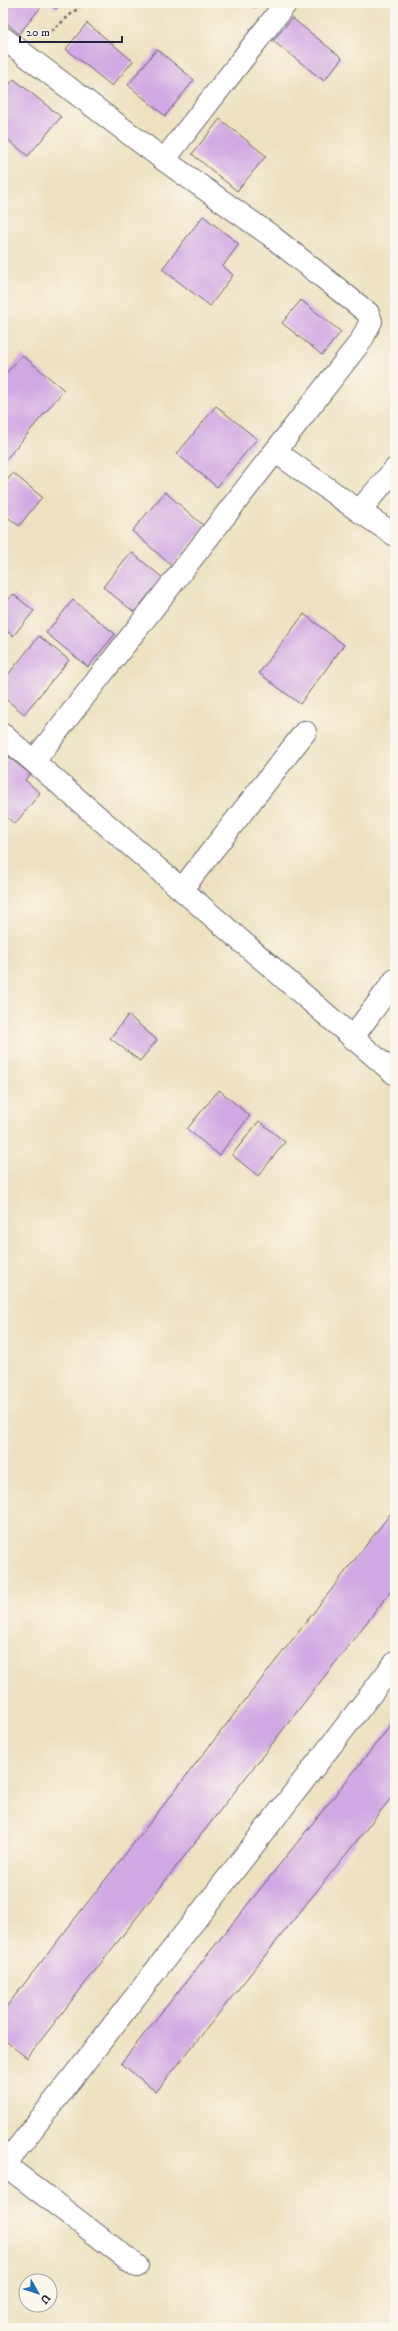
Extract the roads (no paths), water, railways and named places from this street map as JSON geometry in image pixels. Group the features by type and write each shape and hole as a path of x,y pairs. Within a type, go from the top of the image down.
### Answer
{"street":[{"path":"164,160 286,3"},
{"path":"6,45 164,160 270,234 368,314 371,321 361,341 276,452 34,760"},
{"path":"276,452 395,535"},
{"path":"359,511 395,469"},
{"path":"182,889 305,732"},
{"path":"3,737 34,760 395,1074"},
{"path":"352,1038 395,980"},
{"path":"137,2266 4,2166 395,1662"}]}
